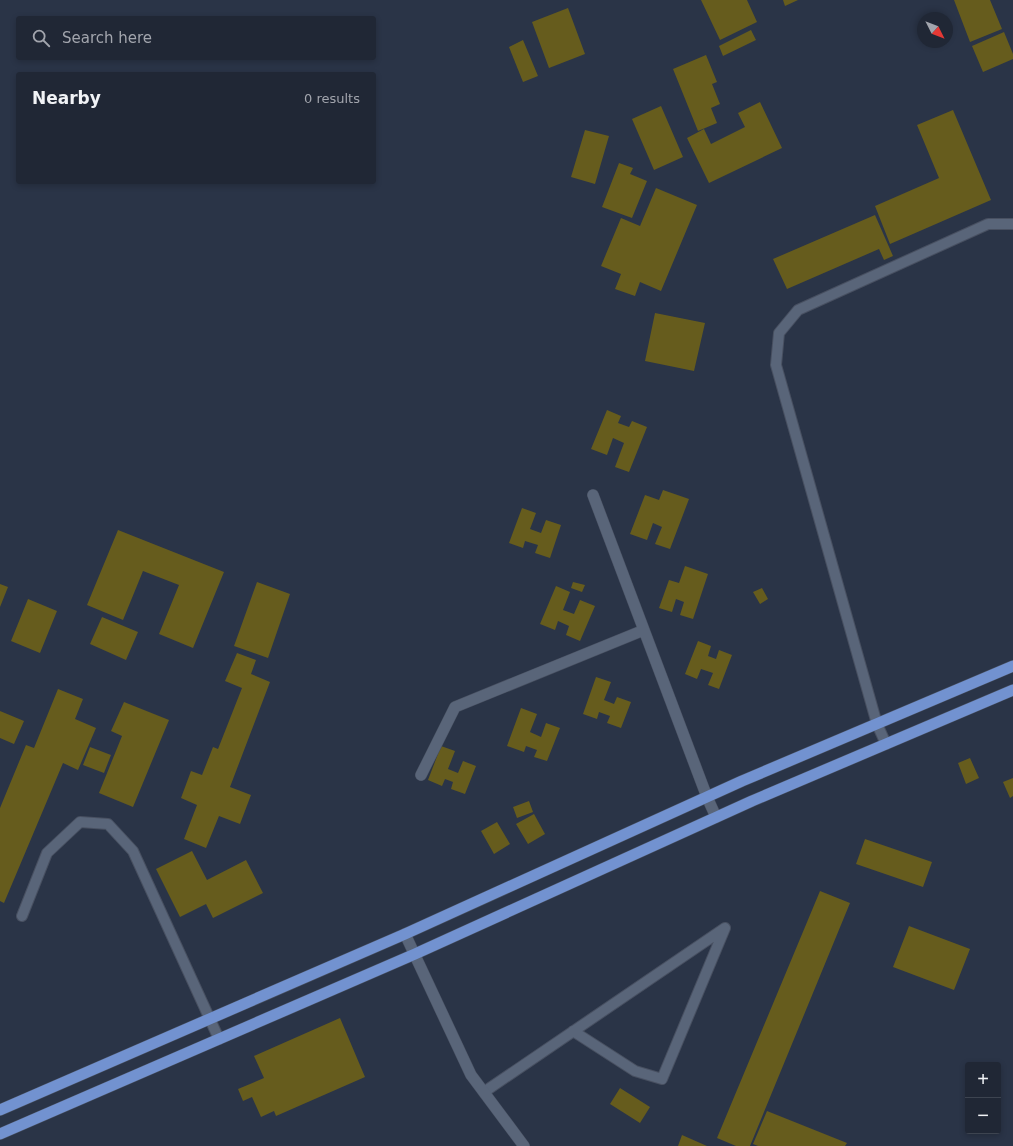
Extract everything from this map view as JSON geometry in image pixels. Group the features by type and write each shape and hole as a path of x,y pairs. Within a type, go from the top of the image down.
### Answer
{"highway":[{"path":"0,1110 405,934 707,797 1013,666"},
{"path":"0,1134 415,954 716,817 1013,690"}],"street":[{"path":"593,495 707,797 716,817"},
{"path":"421,775 455,707 644,630"},
{"path":"405,934 471,1075 524,1146"}],"lane":[{"path":"886,744 877,724 776,365 779,333 798,310 988,224 1013,224"},
{"path":"22,916 47,853 80,822 108,824 133,851 211,1018 219,1039"},
{"path":"484,1092 573,1031 725,928 662,1079 635,1071 573,1031"}],"building":[{"path":"701,0 747,0 757,22 720,40"},
{"path":"783,0 798,0 785,6"},
{"path":"954,0 990,0 1002,29 970,42"},
{"path":"568,8 585,54 549,68 532,22"},
{"path":"751,30 756,40 723,56 719,46"},
{"path":"1004,32 1013,54 1013,59 983,72 972,46"},
{"path":"523,40 538,76 523,82 509,47"},
{"path":"706,55 717,82 712,84 720,104 711,108 717,123 698,131 673,69"},
{"path":"760,102 782,148 709,183 687,138 704,129 711,144 745,127 738,113"},
{"path":"661,106 683,157 654,170 632,119"},
{"path":"953,110 991,200 890,244 875,206 939,178 917,125"},
{"path":"585,130 609,136 595,184 571,177"},
{"path":"619,163 633,168 630,174 647,181 632,218 602,207"},
{"path":"656,188 697,205 661,291 640,282 635,296 615,289 621,274 601,266 621,218 640,226"},
{"path":"875,215 893,256 884,260 879,249 787,289 773,259"},
{"path":"655,313 705,323 694,371 645,361"},
{"path":"607,410 621,416 618,423 629,427 632,421 647,427 629,472 615,467 624,443 613,438 607,455 591,449"},
{"path":"663,490 689,499 670,549 655,544 662,527 653,523 647,540 630,534 645,495 659,500"},
{"path":"522,508 536,513 530,529 541,533 546,520 561,525 550,558 535,553 538,545 525,541 523,548 509,543"},
{"path":"118,530 224,572 193,648 159,634 179,585 143,571 123,620 87,605"},
{"path":"685,566 708,574 693,619 680,615 684,602 676,599 672,612 659,608 669,580 679,583"},
{"path":"257,582 290,594 268,658 234,646"},
{"path":"573,582 585,585 582,592 571,588"},
{"path":"0,584 8,587 0,607"},
{"path":"556,586 570,592 563,610 574,614 580,600 595,606 580,641 566,635 569,626 558,621 555,630 540,624"},
{"path":"762,588 768,599 760,604 753,592"},
{"path":"28,599 57,611 40,653 11,641"},
{"path":"102,617 138,632 126,660 90,644"},
{"path":"698,641 711,646 708,656 716,659 719,650 732,655 719,689 708,685 713,673 701,669 697,679 685,674"},
{"path":"237,653 256,660 251,674 270,682 230,787 251,795 240,824 219,816 206,848 184,839 197,805 181,798 191,771 202,775 213,747 218,749 242,688 225,681"},
{"path":"596,677 611,682 604,700 614,704 617,697 631,702 621,728 607,723 610,716 599,712 597,719 583,714"},
{"path":"58,689 83,699 75,719 96,728 78,770 63,763 4,903 0,901 0,808 26,745 34,748"},
{"path":"124,702 169,720 133,807 99,793 122,736 111,731"},
{"path":"521,708 537,714 530,732 541,737 546,723 560,728 547,761 534,757 537,750 526,746 524,752 507,746"},
{"path":"0,711 24,721 14,744 0,738"},
{"path":"441,746 455,751 448,769 458,773 463,761 476,766 465,794 451,789 453,782 445,779 442,786 428,780"},
{"path":"90,747 111,755 104,773 83,765"},
{"path":"970,758 979,778 966,784 958,763"},
{"path":"1013,778 1013,796 1010,798 1003,782"},
{"path":"529,801 533,812 517,818 513,807"},
{"path":"534,814 545,834 528,844 516,824"},
{"path":"497,822 510,844 494,854 481,831"},
{"path":"865,839 932,862 923,887 856,864"},
{"path":"192,851 207,880 246,860 263,893 213,918 206,904 180,917 156,869"},
{"path":"820,891 850,903 750,1146 736,1146 717,1138"},
{"path":"909,926 970,949 954,990 893,967"},
{"path":"340,1018 365,1077 276,1116 274,1111 261,1117 252,1097 243,1101 238,1089 264,1078 254,1056"},
{"path":"620,1088 650,1107 640,1123 610,1104"},
{"path":"767,1111 847,1143 845,1146 758,1146 753,1144"},
{"path":"682,1135 707,1146 678,1146"}]}
